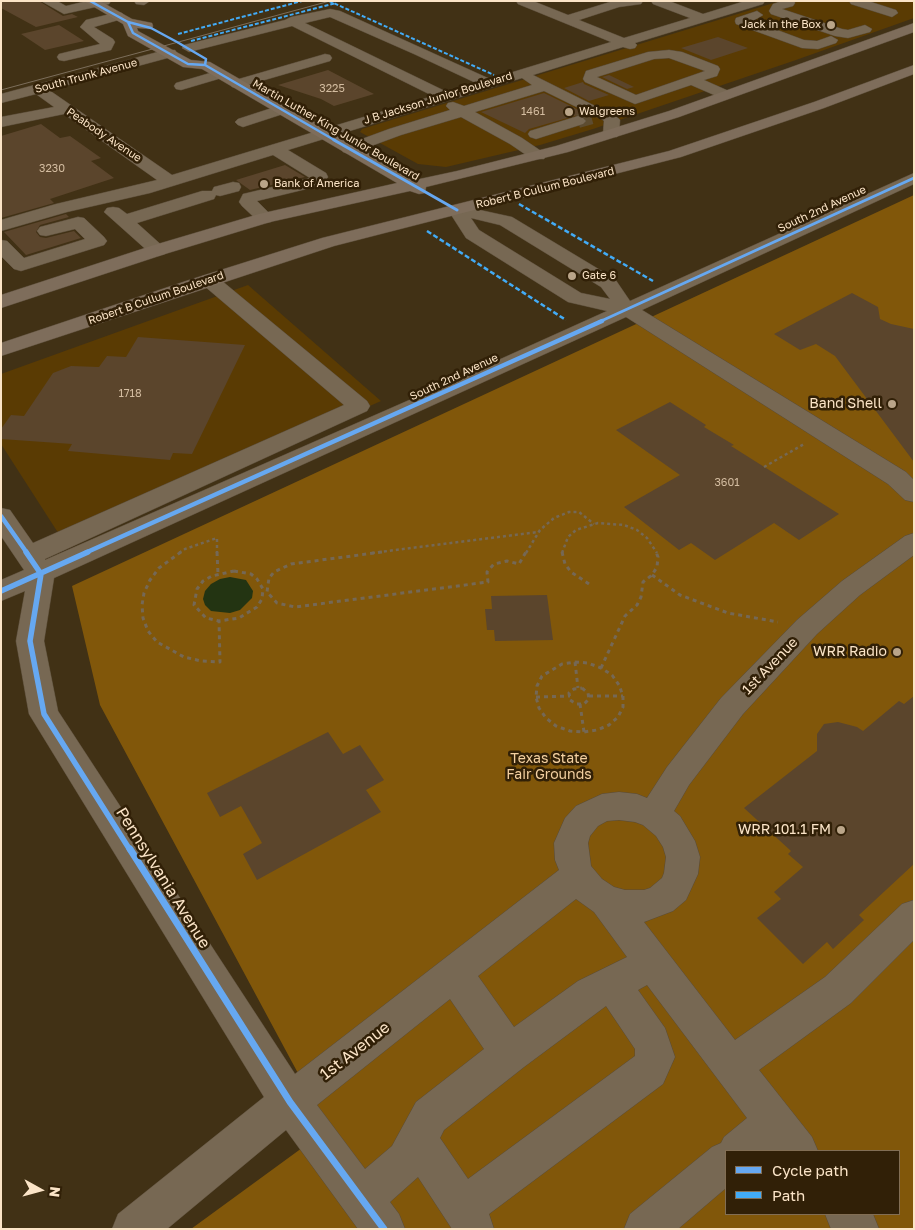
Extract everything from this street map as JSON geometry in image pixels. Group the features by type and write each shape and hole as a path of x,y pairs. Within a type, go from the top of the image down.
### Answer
{"main road":[{"name":"Martin Luther King Junior Boulevard","path":"97,2 123,19 151,28 189,48 206,59 205,65"},
{"name":"Martin Luther King Junior Boulevard","path":"123,19 133,32 188,64 205,65 457,210"},
{"path":"1,302 158,250 265,218 538,156 670,115 914,27"},
{"name":"Robert B Cullum Boulevard","path":"1,350 208,280 328,242 645,163 819,105 914,69"},
{"path":"670,115 690,122"},
{"path":"705,130 721,139"}],"street":[{"path":"47,1 64,10 97,2"},
{"path":"522,1 653,55"},
{"path":"568,19 617,4 637,1"},
{"path":"657,1 702,18"},
{"path":"718,1 737,8"},
{"path":"855,1 886,15"},
{"path":"789,4 777,7 775,11 840,33 848,34 865,29"},
{"name":"J B Jackson Junior Boulevard","path":"1,226 20,236 99,200 281,152 322,134 702,18 737,8 758,8"},
{"path":"758,8 741,21 802,44 818,45 831,40"},
{"path":"189,48 322,13 336,14 487,83"},
{"path":"64,56 106,47 108,42 86,27 91,23 123,19"},
{"path":"291,21 413,81 516,141 538,156"},
{"name":"South Trunk Avenue","path":"1,99 170,53"},
{"path":"536,134 595,116 624,101 635,100 712,73 713,69 677,55 653,55 591,74 590,79 635,100 670,115"},
{"path":"237,84 325,58"},
{"path":"413,81 444,79 451,75 456,68"},
{"path":"520,73 595,116 612,120 611,134"},
{"path":"180,86 220,74"},
{"path":"691,80 726,95"},
{"path":"349,149 462,111 545,86"},
{"name":"Peabody Avenue","path":"38,89 170,181"},
{"path":"403,93 422,103"},
{"path":"1,122 66,109"},
{"path":"243,122 281,110"},
{"path":"124,221 230,190 317,181 320,177 281,152 249,168 239,176 230,190"},
{"path":"207,170 265,218"},
{"name":"South 2nd Avenue","path":"1,591 35,565 626,309 914,178"},
{"path":"99,200 158,250"},
{"name":"Martin Luther King Junior Boulevard","path":"457,210 506,221 608,283 626,309"},
{"name":"Martin Luther King Junior Boulevard","path":"457,210 472,234 575,298 626,309 908,484"},
{"path":"78,222 98,241 20,265 20,236 78,222"},
{"path":"64,251 87,273"},
{"path":"536,273 569,259"},
{"path":"1,516 35,565 359,406 208,280"},
{"name":"1st Avenue","path":"654,815 678,776 732,706 807,627 851,588 914,542"},
{"name":"Pennsylvania Avenue","path":"35,565 30,641 44,714 290,1102 373,1214"},
{"path":"606,901 625,906 644,906 661,900 674,889 682,874 683,857 678,841 668,826 654,815 637,808 619,806 602,808 587,816 577,828 571,843 572,860 578,876 590,890 606,901 797,1150"},
{"name":"1st Avenue","path":"133,1229 290,1102 578,876"},
{"path":"731,1066 838,990 914,916"},
{"path":"373,1214 430,1116 510,1053 591,994 653,963"},
{"path":"454,973 510,1053"},
{"path":"417,1140 468,1219 649,1070 656,1057 652,1041 612,984"},
{"path":"739,1150 774,1121"},
{"path":"645,1229 725,1162"},
{"path":"847,1215 858,1229"}],"path":[{"path":"764,467 823,433"},
{"path":"538,532 291,564 274,572 269,578 265,589 262,599 249,613 239,618 219,621 206,618 194,605 194,597 203,581 218,574 234,570 251,574 257,579 265,589 271,598 277,603 296,607 488,582 487,572 494,564 506,561 519,564 538,532 554,518 569,512 579,512 594,524"},
{"path":"592,586 571,572 565,564 562,554 568,537 576,530 594,524 610,523 624,525 637,530 654,547 658,557 656,567 652,575 643,582 641,597 637,605 625,616 601,668"},
{"path":"218,574 217,538 185,549 160,568 150,580 142,605 143,618 148,631 157,642 184,657 202,661 220,662 219,621"},
{"path":"652,575 680,595 728,613 807,627"},
{"path":"575,662 578,688"},
{"path":"575,662 588,663 601,668 612,675 619,685 623,696 623,707 618,716 609,725 597,730 584,732 570,730 551,722 539,708 536,686 542,676 562,664 575,662"},
{"path":"582,688 589,696 589,699 584,704 576,704 570,700 569,693 574,689 582,688"},
{"path":"536,697 570,696"},
{"path":"589,696 623,696"},
{"path":"580,704 584,732"}],"shaded area":[{"path":"780,1 914,1 914,18 593,129 540,145 446,167 418,164 360,132 362,129"},
{"path":"248,285 381,401 64,542 1,444 1,374"},
{"path":"230,577 246,580 253,591 252,598 240,610 230,613 211,611 205,605 203,599 205,591 211,584 220,579"}],"green space":[{"name":"Texas State Fair Grounds","path":"914,195 914,1229 191,1229 328,1129 100,705 72,586"}],"building":[{"path":"1,1 39,1 63,16 72,14 78,17 36,27 1,8"},
{"path":"59,25 84,41 45,50 21,34"},
{"path":"718,37 748,48 711,60 681,48"},
{"path":"328,70 374,94 334,106 321,99 278,85"},
{"path":"609,75 634,87 627,89 602,77"},
{"path":"583,82 609,95 589,101 564,88"},
{"name":"Walgreens","path":"544,93 585,113 529,129 525,133 481,112"},
{"path":"41,124 60,138 70,136 101,158 91,161 114,178 50,199 54,203 1,218 1,136"},
{"path":"285,165 305,177 250,190 236,180"},
{"path":"66,214 69,217 40,225 36,232 40,237 46,238 74,231 81,238 26,255 4,232"},
{"name":"Band Shell","path":"852,293 878,307 880,319 891,324 914,329 914,462 835,356 816,344 800,350 774,334"},
{"path":"138,337 245,345 192,454 173,453 170,460 68,451 72,444 1,439 1,429 11,415 24,416 53,373 71,366 99,367 107,356 126,357"},
{"path":"670,402 706,425 704,427 734,445 731,446 839,514 799,540 774,523 715,560 691,543 679,550 624,507 680,475 616,430"},
{"path":"547,595 553,640 495,641 494,630 487,630 485,609 492,609 491,596"},
{"name":"WRR 101.1 FM","path":"914,696 914,864 859,915 864,920 833,949 827,942 803,964 757,918 781,899 774,892 803,867 788,854 791,851 744,808 817,751 817,734 824,724 838,722 857,727 863,731 899,701 904,704"},
{"path":"328,732 343,754 360,745 384,780 366,790 381,812 257,880 243,854 262,843 241,806 220,817 207,793"}],"tunnel":[{"path":"578,121 592,117"}],"tram line":[{"path":"1,90 330,1"}],"marked path":[{"path":"178,34 302,1"},
{"path":"329,1 494,75"},
{"path":"191,41 336,3"},
{"path":"519,204 653,281"},
{"path":"427,231 566,320"}],"cycle path":[{"path":"90,1 128,22 151,28 177,42 206,59 205,65"},
{"path":"128,22 133,33 188,64 205,65 457,210"},
{"path":"1,591 431,399 914,178"},
{"path":"1,516 41,574 30,641 44,714 290,1102 384,1229"}],"place":[{"name":"Jack in the Box","path":"831,25"},
{"name":"Walgreens","path":"569,112"},
{"name":"Bank of America","path":"264,184"},
{"name":"Gate 6","path":"572,276"},
{"name":"Band Shell","path":"892,404"},
{"name":"WRR Radio","path":"897,652"},
{"name":"WRR 101.1 FM","path":"841,830"}]}
